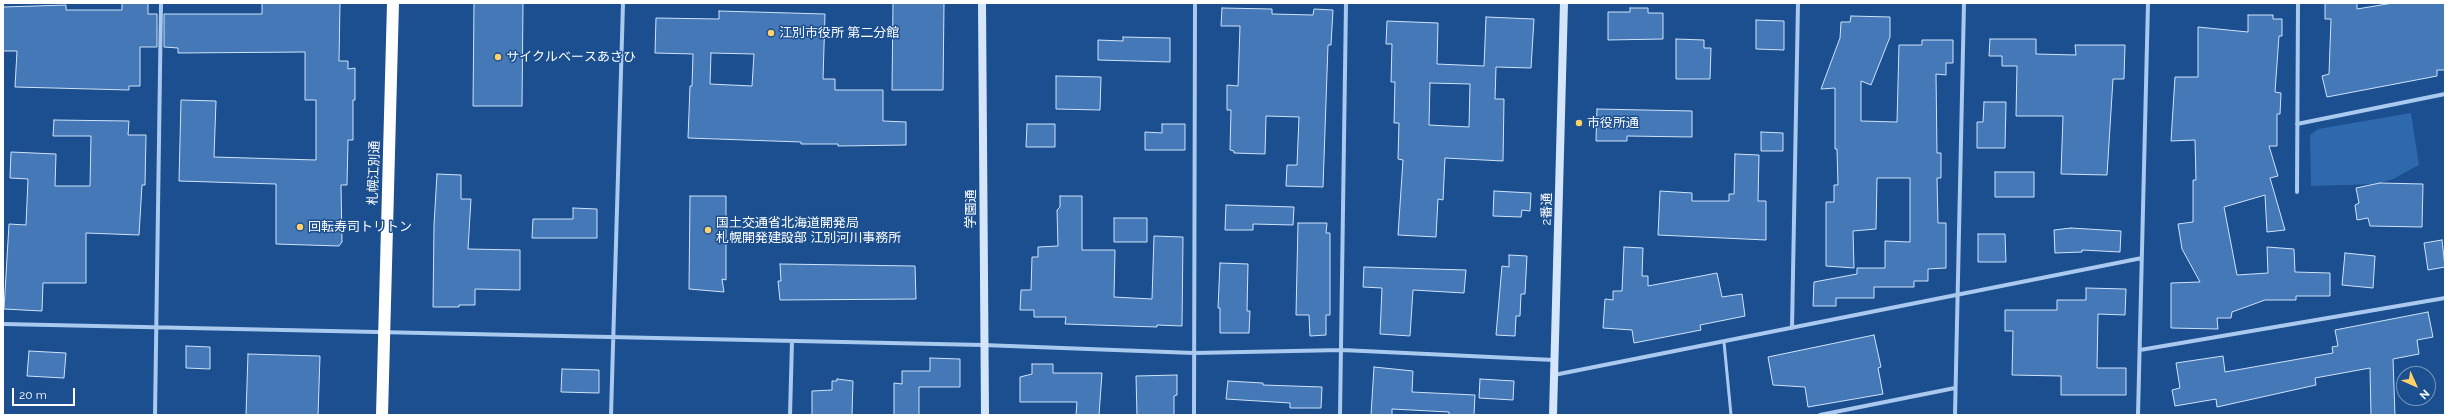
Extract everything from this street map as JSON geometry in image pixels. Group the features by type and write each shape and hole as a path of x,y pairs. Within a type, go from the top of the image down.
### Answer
{"highway":[{"name":"札幌江別通","path":"382,415 383,332 393,3"}],"street":[{"path":"155,415 161,3"},
{"path":"611,415 612,337 623,3"},
{"name":"学園通","path":"982,3 983,345 985,415"},
{"path":"1194,415 1195,3"},
{"path":"1340,415 1346,3"},
{"name":"2番通","path":"1554,415 1564,3"},
{"path":"1792,328 1798,3"},
{"path":"1955,415 1964,3"},
{"path":"2138,415 2148,3"},
{"path":"2297,192 2298,3"},
{"path":"2297,124 2445,94"},
{"path":"1554,376 2142,258"},
{"path":"2140,350 2445,298"},
{"path":"3,324 983,345 1194,353 1342,350 1555,360"},
{"path":"790,415 792,341"},
{"path":"1820,415 1955,388"}],"lane":[{"path":"1724,342 1731,415"}],"shaded area":[{"path":"2411,113 2419,165 2393,179 2377,184 2311,186 2310,135 2318,129"}],"building":[{"path":"122,3 148,3 148,14 157,14 157,47 140,47 140,86 129,86 129,90 15,87 17,51 3,51 3,7 66,5 66,10 122,10"},
{"path":"262,3 340,3 339,61 348,61 348,69 355,68 355,100 353,100 353,140 348,140 347,185 341,185 342,242 339,246 276,244 276,184 179,181 181,100 216,101 214,157 316,160 316,100 305,100 305,52 178,53 178,48 164,47 164,14 262,14"},
{"path":"474,3 523,3 522,106 473,106"},
{"path":"893,3 944,3 943,90 892,90"},
{"path":"2325,3 2357,3 2357,9 2393,3 2445,3 2445,70 2437,70 2437,76 2327,97 2322,76 2329,74 2331,19 2325,19"},
{"path":"1222,8 1272,9 1272,14 1313,15 1314,9 1333,10 1331,45 1328,45 1323,187 1286,186 1287,165 1297,165 1299,117 1266,116 1265,154 1234,153 1234,151 1230,150 1231,110 1227,110 1227,85 1238,86 1240,26 1221,26"},
{"path":"1630,8 1648,8 1648,13 1663,13 1663,39 1608,40 1608,12 1630,12"},
{"path":"719,11 825,14 823,79 835,79 835,90 883,90 883,121 906,122 906,145 838,146 838,144 801,144 801,142 688,138 693,54 655,53 656,18 719,19","holes":["711,53 754,54 752,86 710,84"]},
{"path":"2248,15 2273,15 2273,19 2282,19 2282,36 2279,36 2275,92 2281,93 2280,114 2277,114 2277,146 2269,146 2278,176 2270,178 2285,230 2267,232 2265,195 2224,207 2237,275 2268,273 2267,247 2294,249 2295,272 2330,273 2330,296 2296,296 2296,300 2265,300 2232,312 2231,318 2217,318 2218,329 2171,328 2171,283 2200,282 2182,249 2178,224 2193,222 2193,180 2196,180 2195,140 2171,141 2175,77 2198,77 2198,27 2248,32"},
{"path":"1851,16 1890,17 1890,37 1871,85 1861,81 1861,121 1897,122 1899,45 1922,45 1922,40 1953,40 1953,63 1946,63 1946,75 1936,74 1937,153 1941,153 1941,178 1937,178 1938,223 1946,223 1946,268 1928,269 1928,281 1914,281 1914,287 1874,287 1874,298 1836,298 1836,306 1813,306 1814,282 1857,274 1857,268 1885,268 1885,241 1910,242 1910,178 1877,178 1876,229 1853,231 1854,268 1826,266 1826,202 1834,202 1834,185 1838,185 1837,149 1835,149 1835,88 1821,89 1840,38 1841,22 1850,22"},
{"path":"1486,17 1534,19 1531,68 1496,67 1495,99 1504,99 1503,161 1445,158 1443,200 1438,199 1436,237 1398,235 1403,160 1398,159 1399,123 1394,123 1395,82 1391,82 1392,44 1386,44 1387,21 1438,23 1437,64 1484,66","holes":["1430,83 1470,84 1469,127 1429,125"]},
{"path":"1756,20 1784,21 1784,50 1756,49"},
{"path":"1123,37 1170,38 1170,62 1098,60 1098,40 1123,41"},
{"path":"1676,39 1704,40 1704,48 1711,48 1710,79 1676,79"},
{"path":"1990,39 2036,39 2036,54 2076,55 2075,45 2125,45 2124,79 2113,79 2107,175 2061,174 2063,116 2016,116 2017,66 2002,66 2002,56 1989,56"},
{"path":"1056,76 1101,77 1100,110 1056,109"},
{"path":"1984,102 2006,102 2005,148 1977,148 1977,122 1983,122"},
{"path":"1597,109 1692,111 1692,137 1627,136 1627,141 1596,141"},
{"path":"54,120 129,121 128,135 146,135 145,185 142,185 139,235 86,233 86,283 43,283 42,311 4,309 9,224 26,225 28,179 10,178 11,152 56,154 55,186 90,186 91,136 53,136"},
{"path":"1027,124 1055,124 1055,147 1026,147"},
{"path":"1162,124 1185,124 1185,150 1145,150 1145,132 1162,133"},
{"path":"1761,132 1783,133 1783,151 1761,151"},
{"path":"1735,154 1759,155 1758,201 1766,201 1766,240 1658,235 1660,191 1692,193 1692,201 1729,201 1729,194 1734,194"},
{"path":"1995,172 2034,172 2034,197 1995,197"},
{"path":"437,174 461,175 461,199 471,199 468,249 520,250 520,290 475,289 475,305 459,305 459,307 433,307 434,225"},
{"path":"2380,183 2423,184 2422,227 2370,226 2368,218 2357,220 2355,205 2359,203 2356,188"},
{"path":"1494,191 1531,193 1530,211 1522,210 1521,217 1493,216"},
{"path":"690,196 726,196 726,280 722,279 724,292 689,289"},
{"path":"1060,196 1082,196 1082,250 1115,250 1114,297 1152,299 1154,236 1183,237 1182,326 1157,325 1157,327 1065,324 1066,317 1034,317 1034,310 1020,310 1021,290 1031,290 1032,257 1038,257 1038,247 1058,246 1057,210 1060,207"},
{"path":"1226,205 1294,207 1293,225 1253,224 1253,230 1225,230"},
{"path":"573,208 597,209 597,238 532,238 533,219 573,219"},
{"path":"1114,218 1147,218 1147,242 1114,242"},
{"path":"1298,223 1327,223 1326,233 1330,233 1330,315 1326,315 1326,335 1310,336 1309,315 1296,315"},
{"path":"2071,228 2121,231 2120,252 2082,250 2082,252 2055,253 2054,230"},
{"path":"1978,234 2005,234 2006,262 1978,262"},
{"path":"2442,240 2445,267 2428,270 2424,243"},
{"path":"1624,247 1643,248 1642,276 1648,276 1648,286 1717,273 1722,297 1742,294 1745,316 1700,325 1701,330 1634,343 1632,330 1603,328 1605,299 1613,300 1613,291 1622,291"},
{"path":"2345,253 2375,256 2373,288 2342,285"},
{"path":"1509,255 1527,256 1525,294 1521,294 1520,316 1516,316 1515,336 1496,335 1502,266 1509,267"},
{"path":"1220,263 1248,264 1247,311 1250,311 1249,333 1220,333 1220,308 1218,308"},
{"path":"780,264 915,266 916,299 780,300 778,281 781,281"},
{"path":"1364,267 1466,270 1464,293 1413,290 1410,336 1380,334 1382,288 1363,287"},
{"path":"2086,288 2126,289 2125,315 2098,314 2097,368 2126,368 2126,395 2061,395 2061,376 2012,375 2013,331 2005,331 2005,310 2057,310 2057,300 2086,300"},
{"path":"2428,312 2433,337 2417,340 2419,354 2393,359 2395,415 2371,415 2370,368 2315,378 2316,385 2217,407 2216,399 2175,406 2172,390 2180,388 2176,363 2223,356 2225,372 2333,353 2332,347 2338,346 2335,330"},
{"path":"1874,335 1881,367 1878,368 1883,394 1808,407 1805,387 1773,385 1768,357"},
{"path":"186,346 210,347 210,369 186,368"},
{"path":"29,351 66,353 64,378 27,376"},
{"path":"248,354 320,356 318,415 246,415"},
{"path":"930,358 960,359 960,387 919,387 919,415 894,415 894,383 902,384 902,371 930,371"},
{"path":"1032,364 1053,364 1053,373 1102,373 1099,415 1076,415 1077,402 1020,402 1020,377 1032,374"},
{"path":"1374,367 1413,371 1412,392 1475,395 1474,415 1449,415 1449,412 1392,409 1392,415 1371,415"},
{"path":"562,369 599,370 599,393 561,392"},
{"path":"1177,375 1177,395 1174,396 1174,415 1137,415 1136,376"},
{"path":"837,379 853,381 852,415 812,415 812,391 832,390 832,381 837,381"},
{"path":"1480,379 1514,381 1513,400 1479,398"},
{"path":"1228,381 1263,383 1263,385 1322,387 1321,408 1290,408 1290,403 1226,399"}],"place":[{"name":"江別市役所 第二分館","path":"771,33"},
{"name":"サイクルベースあさひ","path":"498,57"},
{"name":"市役所通","path":"1579,123"},
{"name":"回転寿司トリトン","path":"300,227"},
{"name":"国土交通省北海道開発局 札幌開発建設部 江別河川事務所","path":"708,230"}]}
